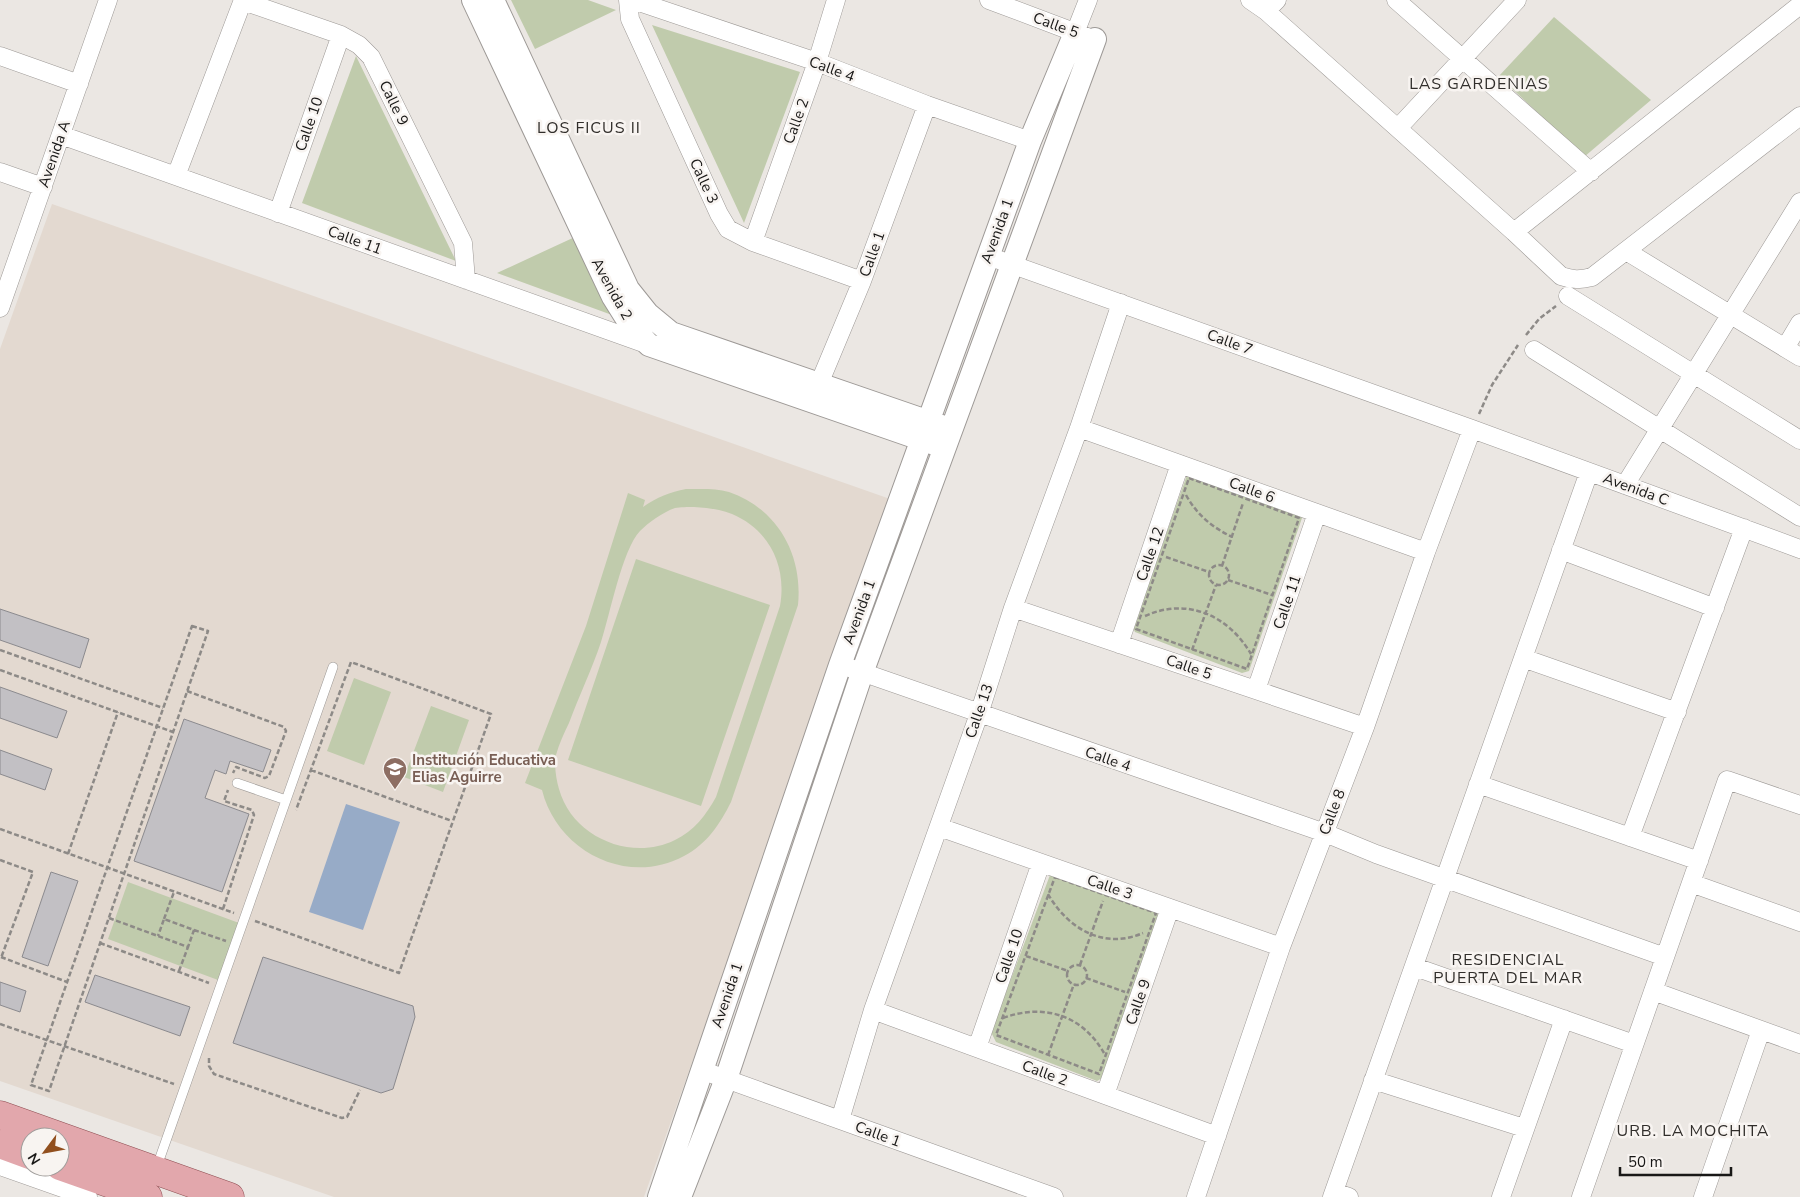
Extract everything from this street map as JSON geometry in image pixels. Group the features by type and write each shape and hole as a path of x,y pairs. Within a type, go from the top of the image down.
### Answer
{"main road":[{"path":"0,1115 230,1197"},
{"path":"0,1144 20,1151"},
{"path":"70,1170 148,1197"}],"street":[{"name":"Avenida A","path":"0,308 4,285 43,187 108,0"},
{"path":"176,176 243,0"},
{"name":"Calle 9","path":"243,0 341,35 359,45 370,57 463,243 466,280"},
{"name":"Avenida 2","path":"473,0 613,297 628,321 649,345 816,392"},
{"name":"Avenida 2","path":"493,0 628,289 648,314 671,333 816,392 948,439"},
{"name":"Calle 3","path":"628,0 630,19 719,214 728,229 753,242 862,281"},
{"name":"Calle 4","path":"633,0 817,62 927,105 1030,141"},
{"name":"Calle 2","path":"753,242 817,62 836,0"},
{"name":"Calle 5","path":"989,0 1085,36"},
{"path":"1085,36 1088,0"},
{"path":"1250,0 1271,5 1398,128 1561,276 1570,280 1582,280 1592,277 1800,116"},
{"path":"1396,0 1591,172"},
{"path":"1398,128 1517,0"},
{"path":"1514,232 1800,5"},
{"name":"Calle 10","path":"278,213 341,35"},
{"name":"Avenida 1","path":"659,1197 840,665 1030,141 1085,36"},
{"name":"Avenida 1","path":"680,1197 726,1079 862,673 1011,265 1085,36"},
{"path":"0,56 79,84"},
{"name":"Calle 1","path":"816,392 862,281 927,105"},
{"name":"Calle 11","path":"61,136 649,345"},
{"path":"0,172 43,187"},
{"path":"1625,485 1800,202"},
{"path":"1626,251 1800,357"},
{"name":"Calle 7","path":"988,256 1472,429"},
{"path":"1568,296 1800,440"},
{"name":"Calle 13","path":"840,1120 872,1010 979,714 1013,608 1079,428 1121,303"},
{"path":"1785,348 1800,323"},
{"path":"1534,350 1800,517 1792,546"},
{"name":"Calle 6","path":"1079,428 1426,552"},
{"name":"Avenida C","path":"1472,429 1792,546"},
{"name":"Calle 8","path":"1196,1197 1281,947 1365,727 1426,552 1472,429"},
{"name":"Calle 12","path":"1119,644 1180,464"},
{"path":"1338,1195 1373,1080 1589,472"},
{"name":"Calle 11","path":"1256,690 1317,514"},
{"path":"1630,837 1744,528"},
{"path":"1561,550 1715,608"},
{"name":"Calle 5","path":"1013,608 1365,727"},
{"path":"1523,658 1677,712"},
{"name":"Calle 4","path":"840,665 1325,833 1376,854 1665,956"},
{"path":"1581,1197 1727,780 1800,805"},
{"path":"1478,784 1699,860"},
{"name":"Calle 3","path":"939,827 1281,947"},
{"name":"Calle 10","path":"977,1048 1041,863"},
{"path":"1691,883 1800,922"},
{"name":"Calle 9","path":"1105,1095 1170,908"},
{"path":"1415,966 1634,1044"},
{"path":"1653,991 1800,1044"},
{"name":"Calle 2","path":"872,1010 1217,1136"},
{"path":"1501,1197 1564,1019"},
{"path":"1703,1197 1761,1030"},
{"name":"Calle 1","path":"701,1070 1054,1197"},
{"path":"1373,1080 1524,1128"},
{"path":"0,1166 88,1197"}],"lane":[{"path":"156,1170 333,667"},
{"path":"238,783 286,800"}],"path":[{"path":"1189,478 1298,518 1246,669 1136,629 1184,491 1189,478"},
{"path":"1184,491 1199,514 1220,531 1232,537"},
{"path":"1222,566 1244,498"},
{"path":"1162,555 1209,572"},
{"path":"1214,566 1222,566 1227,568 1230,573 1228,580 1221,586 1216,585 1210,580 1209,572 1214,566"},
{"path":"1228,580 1272,595"},
{"path":"1192,650 1216,585"},
{"path":"1140,618 1165,609 1192,610 1206,613 1228,625 1245,644 1251,655"},
{"path":"192,626 208,631 49,1091 31,1085 163,708 192,626"},
{"path":"0,650 163,708"},
{"path":"0,829 399,973 491,714 351,662 295,814"},
{"path":"0,670 173,732"},
{"path":"68,854 118,712"},
{"path":"311,770 452,821"},
{"path":"0,860 33,872 0,957 67,982"},
{"path":"1055,877 1156,913 1099,1074 996,1035 1048,894 1055,877"},
{"path":"158,936 174,892"},
{"path":"1048,894 1056,908 1066,919 1091,935 1103,938 1121,938 1138,936 1149,931"},
{"path":"1080,965 1106,895"},
{"path":"108,918 188,947"},
{"path":"164,919 235,944"},
{"path":"179,972 194,930"},
{"path":"100,943 220,987"},
{"path":"1026,956 1068,971"},
{"path":"1080,965 1086,972 1086,978 1082,984 1074,984 1067,977 1068,971 1072,966 1080,965"},
{"path":"1086,978 1128,993"},
{"path":"1048,1054 1074,984"},
{"path":"1003,1018 1032,1011 1062,1016 1076,1022 1088,1032 1106,1056"},
{"path":"0,1024 185,1088"},
{"path":"208,1055 209,1066 214,1074 342,1118 348,1117 360,1090"}],"shaded area":[{"name":"Institución Educativa Elias Aguirre","path":"52,204 893,500 644,1197 334,1197 0,1081 0,349"}],"green space":[{"path":"511,0 588,0 616,10 535,49"},
{"path":"1554,17 1651,100 1584,157 1499,76"},
{"path":"652,25 800,72 744,223"},
{"path":"356,56 456,261 302,203"},
{"path":"577,236 612,315 497,273"},
{"path":"1187,475 1300,513 1302,518 1249,671 1242,673 1135,632 1133,628"},
{"path":"686,489 713,489 729,492 761,510 774,522 784,536 796,569 798,605 731,802 717,826 700,846 684,856 662,865 640,867 618,865 597,858 578,846 550,812 542,790 525,783 586,626 628,493 645,500 643,507 669,493","holes":["699,507 732,514 757,530 766,540 773,551 781,577 782,592 780,606 716,797 708,810 694,827 675,840 658,846 640,848 622,846 605,841 590,832 576,820 566,806 559,789 555,763 556,755 605,630 622,567 634,540 643,528 666,512 677,508"]},
{"path":"636,559 770,605 701,806 568,760"},
{"path":"354,678 391,692 364,765 327,751"},
{"path":"431,706 469,720 443,792 404,777"},
{"path":"1055,874 1160,910 1163,915 1104,1077 1097,1081 996,1042 991,1032 1050,875"},
{"path":"128,882 239,923 218,980 108,939"}],"water":[{"path":"346,804 400,822 363,930 309,912"}],"building":[{"path":"0,609 89,639 80,668 0,640"},
{"path":"0,687 67,711 57,738 0,718"},
{"path":"184,719 271,750 263,772 230,761 226,774 215,770 205,798 249,814 222,892 134,861"},
{"path":"0,750 52,769 45,790 0,774"},
{"path":"51,872 78,881 48,966 22,957"},
{"path":"263,957 413,1006 415,1017 393,1089 381,1093 233,1043"},
{"path":"95,975 190,1007 180,1036 85,1002"},
{"path":"0,982 26,991 20,1012 0,1005"}],"place":[{"name":"Institución Educativa Elias Aguirre","path":"395,790"}],"district":[{"name":"LAS GARDENIAS","path":"1479,83"},
{"name":"LOS FICUS II","path":"589,127"},
{"name":"RESIDENCIAL PUERTA DEL MAR","path":"1508,968"},
{"name":"URB. LA MOCHITA","path":"1693,1130"}]}
